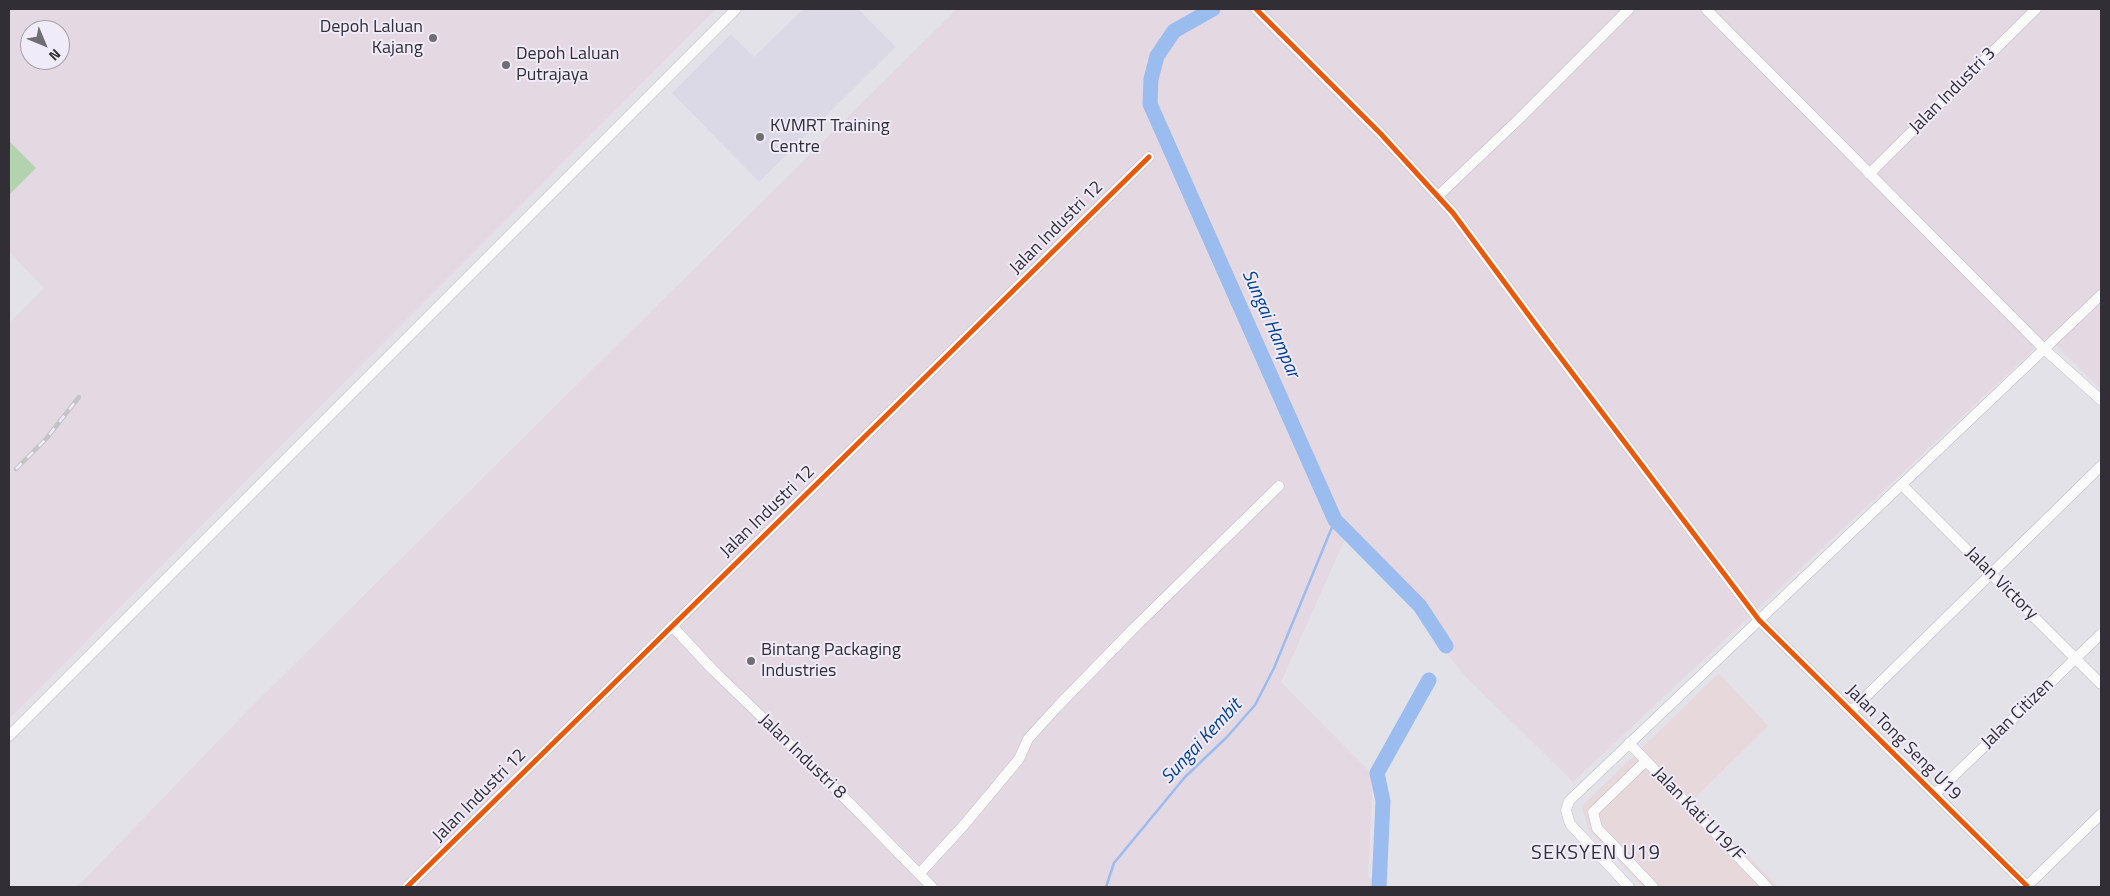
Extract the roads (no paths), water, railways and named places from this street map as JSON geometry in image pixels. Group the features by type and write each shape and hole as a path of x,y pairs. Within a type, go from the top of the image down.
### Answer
{"street":[{"path":"9,736 736,9"},
{"name":"Jalan Tong Seng U19","path":"1256,9 1380,133 1454,213 1542,333 1759,620 2027,887"},
{"path":"1438,196 1520,118 1629,9"},
{"path":"1706,9 2044,349 2101,400"},
{"name":"Jalan Industri 3","path":"1869,174 2036,9"},
{"name":"Jalan Industri 12","path":"407,887 1148,157"},
{"path":"1629,887 1570,824 1566,810 1569,801 2101,295"},
{"path":"1851,711 2101,466"},
{"name":"Jalan Victory","path":"1902,485 2101,684"},
{"path":"919,874 964,825 1019,759 1028,739 1045,720 1132,629 1279,486"},
{"name":"Jalan Industri 8","path":"672,626 712,669 822,774 932,887"},
{"name":"Jalan Citizen","path":"1935,794 2101,634"},
{"name":"Jalan Kati U19/F","path":"1629,743 1767,887"},
{"path":"1646,762 1593,812 1597,828 1653,887"},
{"path":"2027,887 2101,814"}],"waterway":[{"name":"Sungai Hampar","path":"1213,9 1174,31 1157,56 1151,79 1150,104 1335,520 1420,606 1446,646"},
{"name":"Sungai Kembit","path":"1106,887 1114,863 1185,777 1227,737 1255,705 1274,668 1335,520"},
{"name":"Sungai Hampar","path":"1379,887 1383,801 1377,773 1429,680"}],"railway":[{"path":"16,469 46,439 79,397"}],"place":[{"name":"Depoh Laluan Kajang","path":"433,38"},
{"name":"Depoh Laluan Putrajaya","path":"506,65"},
{"name":"KVMRT Training Centre","path":"760,137"},
{"name":"Bintang Packaging Industries","path":"751,661"}],"district":[{"name":"SEKSYEN U19","path":"1596,854"}]}
